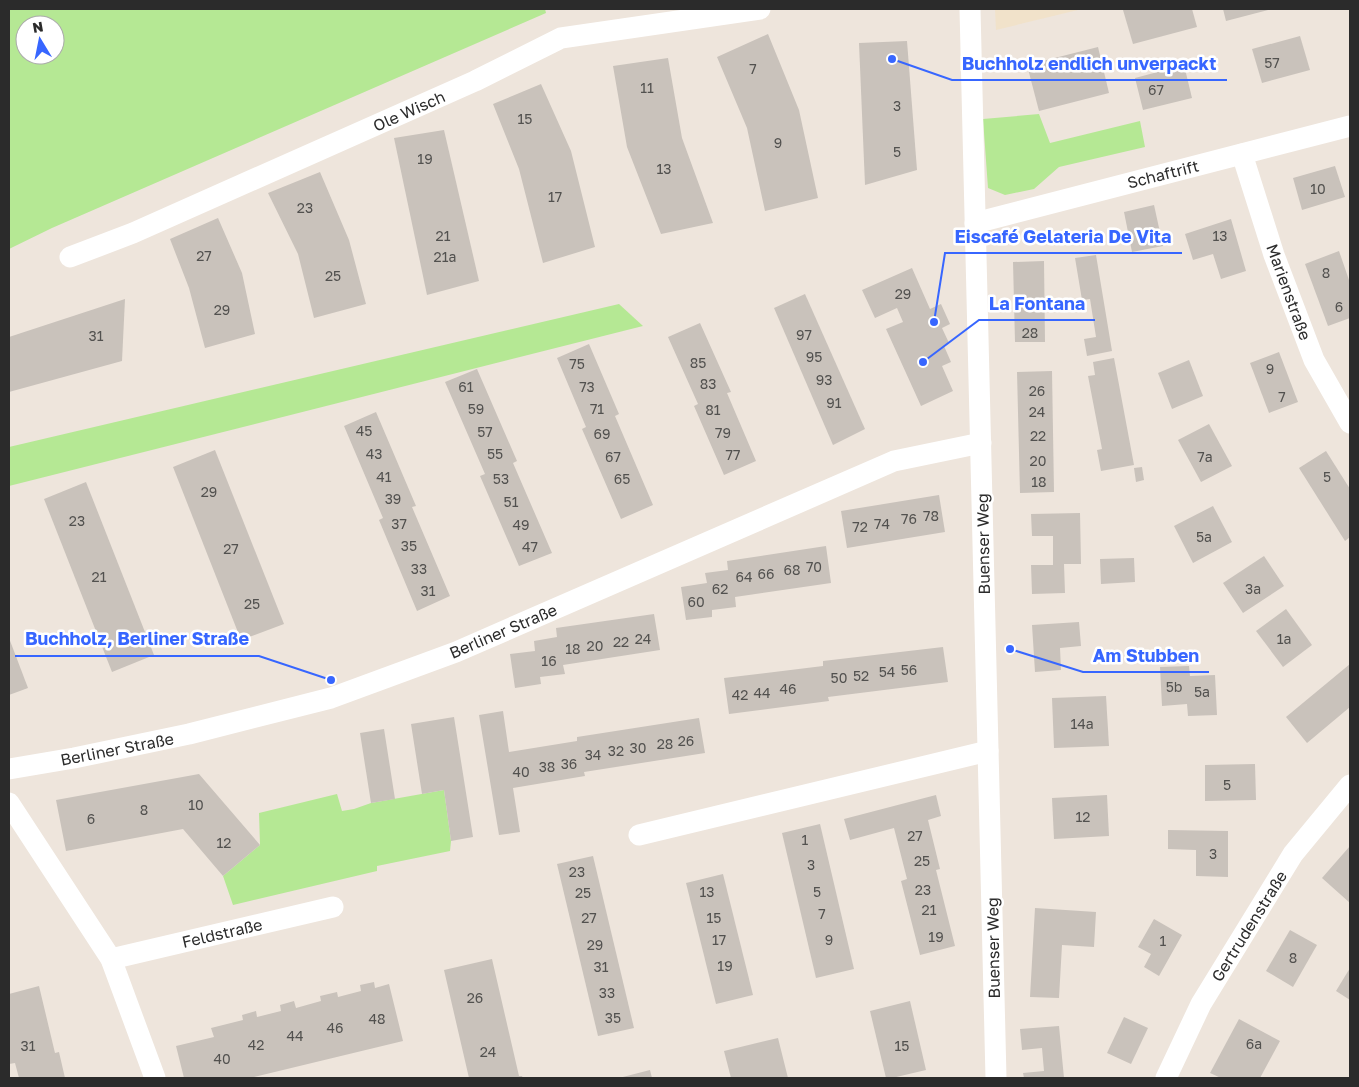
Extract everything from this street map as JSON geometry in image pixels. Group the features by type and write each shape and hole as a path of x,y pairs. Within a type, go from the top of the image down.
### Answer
{"street":[{"name":"Ole Wisch","path":"70,258 133,234 475,81 561,38 760,9"},
{"name":"Buenser Weg","path":"970,9 996,1078"},
{"name":"Schaftrift","path":"975,223 1350,126"},
{"name":"Marienstraße","path":"1242,154 1274,255 1314,360 1350,423"},
{"name":"Berliner Straße","path":"9,769 74,758 189,734 331,698 456,652 894,462 981,443"},
{"path":"640,835 988,751"},
{"name":"Gertrudenstraße","path":"1166,1078 1201,1004 1293,854 1350,785"},
{"path":"9,803 111,959 156,1078"},
{"name":"Feldstraße","path":"111,959 333,906"}],"shaded area":[{"path":"995,9 1082,9 996,30"}],"green space":[{"path":"9,9 545,9 546,13 52,228 9,249"},
{"path":"1039,114 1050,143 1140,121 1145,147 1059,167 1034,189 1005,195 988,188 983,119"},
{"path":"619,304 643,326 9,486 9,447"},
{"path":"444,790 451,841 450,851 377,866 377,871 233,905 223,876 260,845 259,813 337,794 342,811 371,803"}],"building":[{"path":"1192,9 1197,27 1133,44 1123,10"},
{"path":"1223,9 1272,9 1226,21"},
{"path":"768,34 799,110 818,198 765,211 747,128 717,57"},
{"path":"1300,36 1310,70 1262,83 1252,49"},
{"path":"907,41 917,170 865,185 859,43"},
{"path":"1098,47 1109,93 1039,111 1027,65"},
{"path":"668,58 682,138 713,223 661,234 627,147 613,66"},
{"path":"1184,65 1192,98 1143,110 1135,78"},
{"path":"541,84 571,151 595,247 543,263 519,169 493,104"},
{"path":"444,130 479,281 427,295 394,138"},
{"path":"1335,166 1345,197 1302,210 1293,178"},
{"path":"320,172 349,240 366,304 314,318 298,254 268,193"},
{"path":"1154,205 1163,246 1132,252 1124,212"},
{"path":"218,218 242,273 255,334 205,348 189,288 170,239"},
{"path":"1231,219 1246,271 1221,279 1213,254 1193,260 1185,234"},
{"path":"1339,251 1350,283 1350,318 1328,326 1305,264"},
{"path":"1096,255 1112,351 1087,356 1084,339 1096,337 1090,299 1082,300 1075,258"},
{"path":"1044,261 1045,342 1015,342 1013,262"},
{"path":"912,268 930,309 941,304 950,324 942,328 949,343 944,346 951,362 942,366 953,391 921,406 886,329 903,322 897,308 875,318 862,290"},
{"path":"805,294 865,429 833,445 774,308"},
{"path":"125,299 122,361 9,392 9,337"},
{"path":"700,323 731,392 727,393 756,461 724,475 694,406 698,404 668,337"},
{"path":"589,344 619,414 615,416 653,505 621,519 582,429 586,427 557,358"},
{"path":"1279,352 1298,402 1269,413 1250,363"},
{"path":"1114,358 1134,465 1101,471 1097,450 1102,449 1088,376 1095,375 1093,362"},
{"path":"1189,360 1203,396 1172,409 1158,373"},
{"path":"477,369 517,461 513,463 552,553 519,566 480,476 485,474 445,382"},
{"path":"1052,371 1054,492 1020,493 1017,372"},
{"path":"376,412 416,506 412,507 450,596 417,611 379,520 383,518 344,426"},
{"path":"1209,424 1232,466 1201,482 1178,440"},
{"path":"215,450 284,624 241,640 173,467"},
{"path":"1326,451 1350,489 1350,537 1345,541 1299,468"},
{"path":"1142,467 1144,480 1136,482 1134,468"},
{"path":"86,482 154,655 112,672 44,499"},
{"path":"939,495 945,532 847,548 841,511"},
{"path":"1213,506 1232,542 1193,563 1174,526"},
{"path":"1080,513 1081,564 1064,564 1065,593 1032,594 1031,565 1053,565 1053,536 1032,536 1031,514"},
{"path":"826,546 831,583 735,597 736,607 712,610 712,617 686,620 681,587 707,583 705,573 728,570 727,561"},
{"path":"1264,556 1284,586 1243,613 1223,583"},
{"path":"1134,558 1135,582 1101,584 1100,559"},
{"path":"1286,609 1312,645 1283,667 1256,631"},
{"path":"654,614 660,650 563,665 565,674 540,677 541,684 515,688 510,654 535,651 534,641 557,637 556,628"},
{"path":"1079,622 1081,646 1060,648 1061,670 1035,672 1032,625"},
{"path":"9,638 28,688 9,695"},
{"path":"943,647 948,682 828,697 829,701 729,714 724,678 823,666 823,661"},
{"path":"1350,664 1350,707 1307,743 1286,717"},
{"path":"1189,666 1190,676 1215,675 1217,715 1188,716 1187,704 1162,706 1160,667"},
{"path":"1106,696 1109,746 1054,748 1052,698"},
{"path":"503,711 509,752 577,741 577,737 699,718 705,753 584,772 585,776 513,788 520,832 499,835 479,715"},
{"path":"454,717 473,837 451,841 444,790 422,794 411,724"},
{"path":"384,729 395,799 371,803 360,733"},
{"path":"1255,764 1256,800 1205,801 1205,765"},
{"path":"199,774 260,845 223,876 183,829 66,851 56,800"},
{"path":"936,795 941,816 928,820 940,869 936,870 955,946 920,955 901,881 907,879 894,828 850,840 844,819"},
{"path":"1107,795 1109,836 1054,839 1052,798"},
{"path":"820,824 854,969 816,978 782,833"},
{"path":"1168,830 1228,831 1228,877 1196,876 1196,850 1168,849"},
{"path":"1350,846 1350,903 1322,878"},
{"path":"593,856 634,1028 598,1036 557,864"},
{"path":"723,874 753,995 716,1004 686,883"},
{"path":"1035,908 1096,912 1094,947 1062,945 1059,998 1030,997"},
{"path":"1154,919 1182,935 1159,976 1144,967 1151,954 1138,947"},
{"path":"1290,930 1317,945 1293,987 1266,971"},
{"path":"492,959 519,1076 523,1078 469,1078 444,970"},
{"path":"1350,968 1350,1000 1336,991"},
{"path":"374,982 375,988 389,984 403,1041 250,1078 184,1078 176,1046 214,1037 211,1028 243,1020 242,1015 256,1011 257,1017 281,1011 280,1005 294,1001 296,1008 321,1001 320,996 337,992 338,997 361,991 360,985"},
{"path":"39,986 55,1053 59,1052 65,1078 19,1078 15,1063 9,1064 9,994"},
{"path":"910,1001 926,1070 886,1078 870,1011"},
{"path":"1124,1017 1148,1028 1131,1064 1107,1053"},
{"path":"1239,1019 1280,1041 1260,1078 1221,1078 1210,1073"},
{"path":"1059,1026 1064,1078 1024,1078 1023,1073 1044,1071 1042,1048 1022,1050 1020,1029"},
{"path":"778,1038 788,1078 731,1078 724,1051"},
{"path":"650,1070 652,1078 619,1078"}],"place":[{"name":"Buchholz endlich unverpackt","path":"892,59"},
{"name":"Eiscafé Gelateria De Vita","path":"934,322"},
{"name":"La Fontana","path":"923,362"},
{"name":"Am Stubben","path":"1010,649"},
{"name":"Buchholz, Berliner Straße","path":"331,680"}]}
